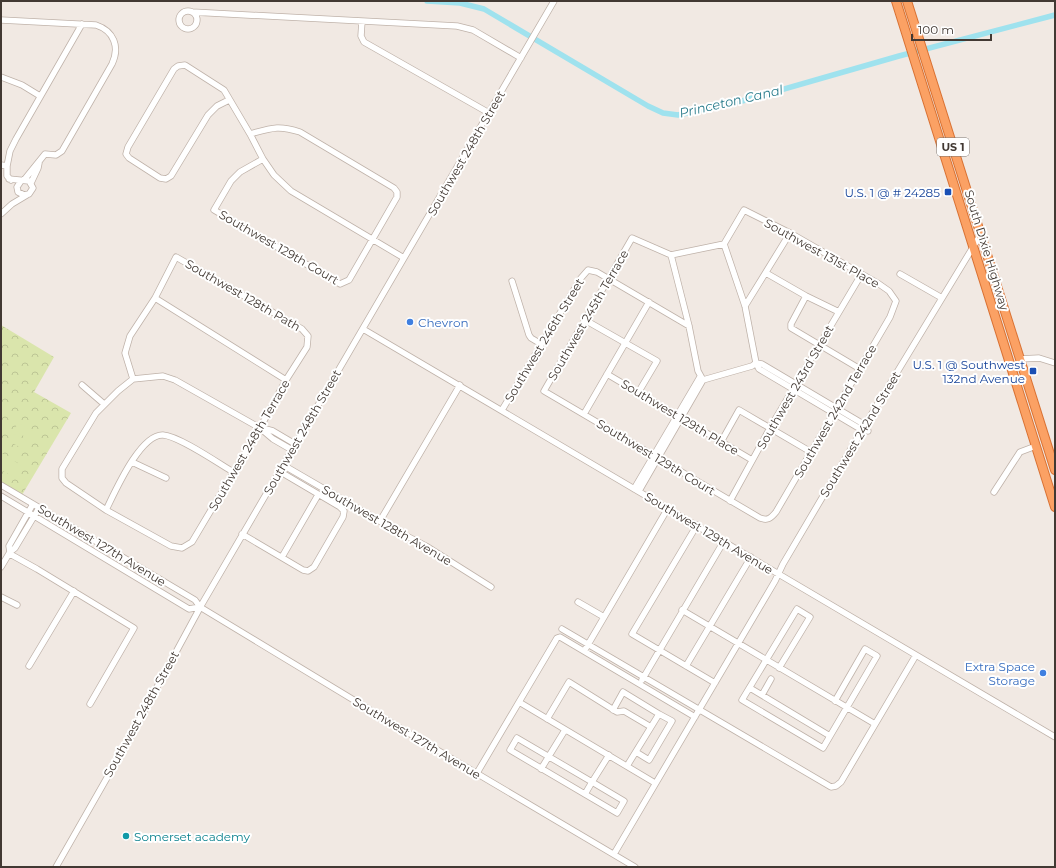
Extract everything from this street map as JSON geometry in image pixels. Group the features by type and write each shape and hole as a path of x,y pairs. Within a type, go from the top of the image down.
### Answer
{"highway":[{"name":"South Dixie Highway","path":"896,1 1055,507"},
{"name":"South Dixie Highway","path":"907,1 1055,470"},
{"path":"933,119 939,122 941,126 958,181 969,198"},
{"path":"988,296 997,306 1011,349 1015,356 1020,359 1019,374 1032,419 1036,446"}],"street":[{"name":"Southwest 248th Street","path":"56,867 124,748 200,607 554,1"},
{"path":"208,13 197,22 193,28 188,30 179,24 178,19 180,14 184,11 457,26 468,28 521,58"},
{"path":"192,12 196,15 197,22"},
{"path":"1,20 96,25 109,32 115,42 116,56 62,151 56,155 47,153 18,188 12,204"},
{"path":"362,21 361,36 364,42 489,113"},
{"path":"27,195 20,194 18,188 6,174 4,166 12,146 82,24"},
{"path":"229,100 217,106 208,115 171,176 166,179 160,178 126,154 128,147 174,69 178,66 185,65 224,90 250,134 263,160 274,175 290,191 404,258"},
{"path":"1,77 18,83 40,96"},
{"path":"250,134 274,127 300,132 394,188 397,192 397,197 373,240"},
{"name":"Southwest 129th Court","path":"263,160 240,172 231,181 214,210 340,284 349,280 373,240"},
{"path":"1,214 32,190 31,183 38,168 39,162"},
{"path":"10,179 31,183"},
{"name":"Southwest 131st Place","path":"724,244 744,210 790,233 884,287 896,300"},
{"path":"745,306 790,233"},
{"name":"Southwest 242nd Street","path":"614,854 864,428 981,234"},
{"name":"Southwest 245th Terrace","path":"544,391 632,238 671,255"},
{"path":"637,490 702,378 671,255 724,244 745,306 756,363"},
{"name":"Southwest 128th Path","path":"154,298 176,257 302,329 308,336"},
{"name":"Southwest 246th Street","path":"502,410 581,278 588,270 594,271 609,279"},
{"path":"766,273 806,296 839,312"},
{"path":"900,274 942,298"},
{"name":"Southwest 243rd Street","path":"730,501 770,428 861,275"},
{"path":"609,279 689,326"},
{"path":"512,281 529,335 541,344"},
{"path":"806,296 790,326 794,331 860,369"},
{"path":"133,379 125,352 130,336 154,298 286,380"},
{"name":"Southwest 242nd Terrace","path":"769,519 776,512 860,369 890,317 896,300"},
{"path":"584,414 649,302"},
{"path":"585,320 656,361 638,393"},
{"name":"Southwest 129th Avenue","path":"363,329 1055,737"},
{"name":"Southwest 248th Terrace","path":"106,510 171,546 182,548 192,542 260,428 286,380 307,347 308,336"},
{"path":"1020,359 1039,358 1055,362"},
{"path":"702,378 752,366 756,363 762,364 795,387 864,428"},
{"name":"Southwest 129th Place","path":"607,374 752,460"},
{"path":"233,472 175,438 162,435 151,438 140,448 106,510 66,484 62,478 62,469 96,413 118,391 133,379 163,376 175,380 260,428 273,439 292,450"},
{"path":"82,385 104,404"},
{"path":"380,521 460,386"},
{"name":"Southwest 129th Court","path":"544,391 730,501 760,518 767,520 769,519"},
{"path":"722,442 739,410 811,452"},
{"path":"260,428 273,431 295,444"},
{"path":"994,492 1020,452 1036,446"},
{"path":"132,462 166,478"},
{"name":"Southwest 128th Avenue","path":"283,465 426,546 491,587"},
{"path":"242,534 303,570 310,570 314,567 336,530 344,512 340,507 279,471"},
{"name":"Southwest 127th Avenue","path":"1,485 195,600 200,607 477,774 635,867"},
{"path":"282,557 318,495"},
{"name":"Southwest 127th Avenue","path":"1,496 189,609 200,607"},
{"path":"10,553 9,546 33,504"},
{"path":"1,566 15,548 39,508"},
{"path":"584,651 668,508"},
{"path":"697,525 632,634 715,683"},
{"path":"640,684 682,610 724,541"},
{"path":"10,553 134,628 90,704"},
{"path":"686,666 751,557"},
{"path":"29,666 74,592"},
{"path":"1,596 17,605"},
{"path":"578,602 604,618"},
{"path":"780,668 810,617 797,609 742,700 823,748 877,656 865,649 835,700"},
{"path":"682,610 875,724"},
{"path":"562,629 643,678 831,787 836,786 841,782 916,655"},
{"path":"477,774 557,638 560,637 695,716"},
{"path":"762,695 772,679"},
{"path":"547,719 569,682 613,710 617,712 624,712 651,727"},
{"path":"750,688 830,736"},
{"path":"613,710 623,692 672,721 649,760 636,752"},
{"path":"519,702 655,783"},
{"path":"628,766 659,714"},
{"path":"541,768 565,730"},
{"path":"517,738 624,801 617,813 541,768 510,750 517,738"},
{"path":"585,794 609,755"}],"green space":[{"path":"1,325 54,357 34,392 71,413 22,495 1,482"},
{"path":"18,423 34,432 30,440 14,430"},
{"path":"12,433 28,442 24,450 8,440"},
{"path":"1,453 21,465 14,477 1,470"}],"waterway":[{"name":"Princeton Canal","path":"427,1 460,3 484,9 648,106 663,113 678,115 742,101 899,56 1055,15"}],"place":[{"name":"U.S. 1 @ # 24285","path":"948,192"},
{"name":"Chevron","path":"410,322"},
{"name":"U.S. 1 @ Southwest 132nd Avenue","path":"1033,371"},
{"name":"Extra Space Storage","path":"1043,673"},
{"name":"Somerset academy","path":"126,836"}]}
